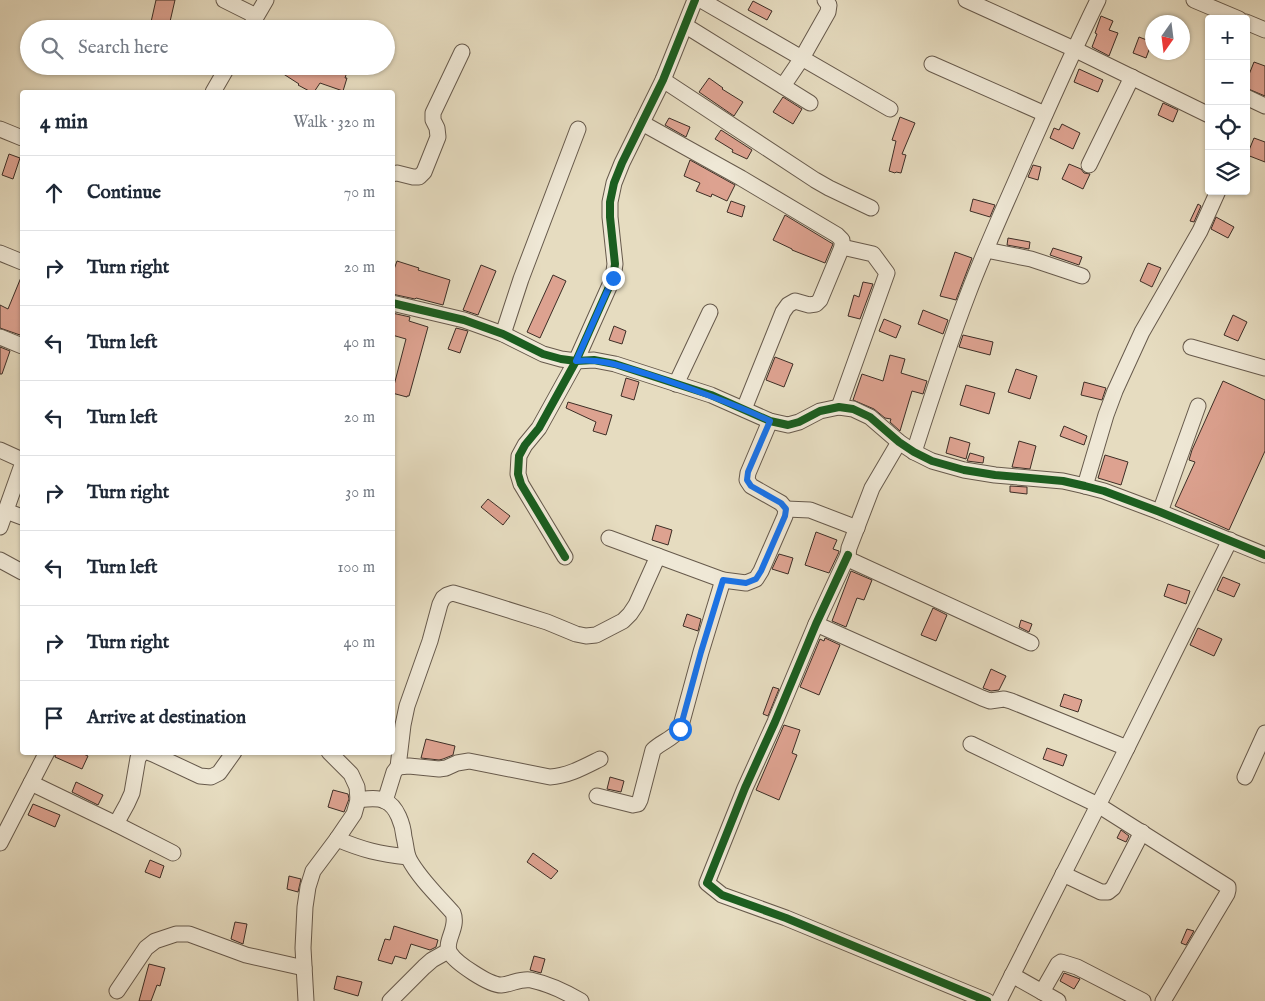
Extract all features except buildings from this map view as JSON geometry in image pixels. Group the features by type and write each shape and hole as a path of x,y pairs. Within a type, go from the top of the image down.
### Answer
{"street":[{"path":"224,0 250,20"},
{"path":"254,20 266,0"},
{"path":"565,557 521,484 518,474 519,456 525,445 539,428 576,361 613,278 615,264 610,202 614,183 663,80 695,0"},
{"path":"701,0 890,109"},
{"path":"783,86 802,58 828,12 829,4 825,0"},
{"path":"966,0 1132,76 1205,113"},
{"path":"914,452 968,292 1045,114 1098,0"},
{"path":"1194,0 1230,15"},
{"path":"1250,24 1265,30"},
{"path":"686,26 810,103"},
{"path":"395,173 419,177 424,172 438,137 433,113 462,52"},
{"path":"932,64 1045,114"},
{"path":"214,90 223,75"},
{"path":"1089,165 1132,76"},
{"path":"663,80 815,180 872,208"},
{"path":"1250,99 1265,106"},
{"path":"642,123 742,178 837,235 842,240 842,247 820,300 816,304 809,305 795,301 788,305 744,409"},
{"path":"0,129 20,137"},
{"path":"503,334 521,279 578,129"},
{"path":"1085,486 1106,415 1123,373 1142,332 1200,231 1216,195"},
{"path":"839,407 887,273 873,254 842,247"},
{"path":"986,250 1031,259 1082,276"},
{"path":"0,253 20,261"},
{"path":"395,304 464,320 503,334 543,354 561,359 576,361 594,360 615,364 711,395 770,421 788,426 820,412 839,407 853,409 870,417 899,442 932,461 964,470 995,475 1063,481 1104,491 1265,555"},
{"path":"676,384 710,312"},
{"path":"0,337 20,345"},
{"path":"1191,347 1265,368"},
{"path":"1160,512 1198,406"},
{"path":"770,421 748,472 747,480 751,486 781,503 786,509 810,510 857,528"},
{"path":"899,442 872,488 848,555 745,788 707,883 722,895 786,918 987,1001"},
{"path":"0,450 20,459"},
{"path":"0,527 20,470"},
{"path":"609,538 723,580 746,583 756,579 761,571 785,516 786,509"},
{"path":"6,511 20,516"},
{"path":"999,1001 1230,540"},
{"path":"848,555 850,560 1031,643"},
{"path":"385,801 394,772 398,767 406,706 430,641 440,604 447,594 453,593 480,601 547,622 576,634 596,635 623,621 630,614 658,556"},
{"path":"0,560 20,571"},
{"path":"597,796 633,805 638,804 652,750 676,734 680,729 723,580"},
{"path":"816,624 982,698 990,701 1004,699 1011,701 1127,748"},
{"path":"1245,777 1265,733"},
{"path":"971,744 1098,805 1228,888 1162,1001"},
{"path":"0,842 45,755"},
{"path":"116,824 132,793 138,758 140,755"},
{"path":"155,755 200,776 211,777 220,772 232,755"},
{"path":"306,1001 303,948 308,887 314,871 354,814 358,800 357,787 351,774 332,755"},
{"path":"398,767 409,766 439,769 469,761 550,777 566,774 600,759"},
{"path":"31,783 173,853"},
{"path":"358,800 375,799 385,801 392,807 400,819 408,857 416,870 453,913 455,918 455,926 448,945 448,952 453,957 472,972 497,985 524,979 530,980 549,985 581,1001"},
{"path":"1063,874 1101,892 1108,892 1112,888 1142,832"},
{"path":"337,839 370,852 408,857"},
{"path":"117,992 146,948 155,942 176,934 189,934 246,955 304,968"},
{"path":"390,1001 432,960 448,952"},
{"path":"1042,992 1061,962 1077,967 1143,1001"},
{"path":"1012,975 1058,1001"}],"cycle path":[{"path":"565,557 521,484 518,474 519,456 525,445 539,428 576,361 613,278 615,264 610,202 614,183 663,80 695,0"},
{"path":"395,304 464,320 503,334 543,354 561,359 576,361 594,360 615,364 711,395 770,421 788,425 799,422 820,411 839,407 853,409 870,417 899,442 932,461 964,470 995,475 1063,481 1104,491 1265,555"},
{"path":"848,555 745,788 707,883 722,895 786,918 987,1001"}],"route":[{"path":"613,278 576,361 594,360 615,364 711,395 770,421 748,472 747,480 751,486 781,503 786,509 785,516 756,579 746,583 723,580 680,729"}]}
